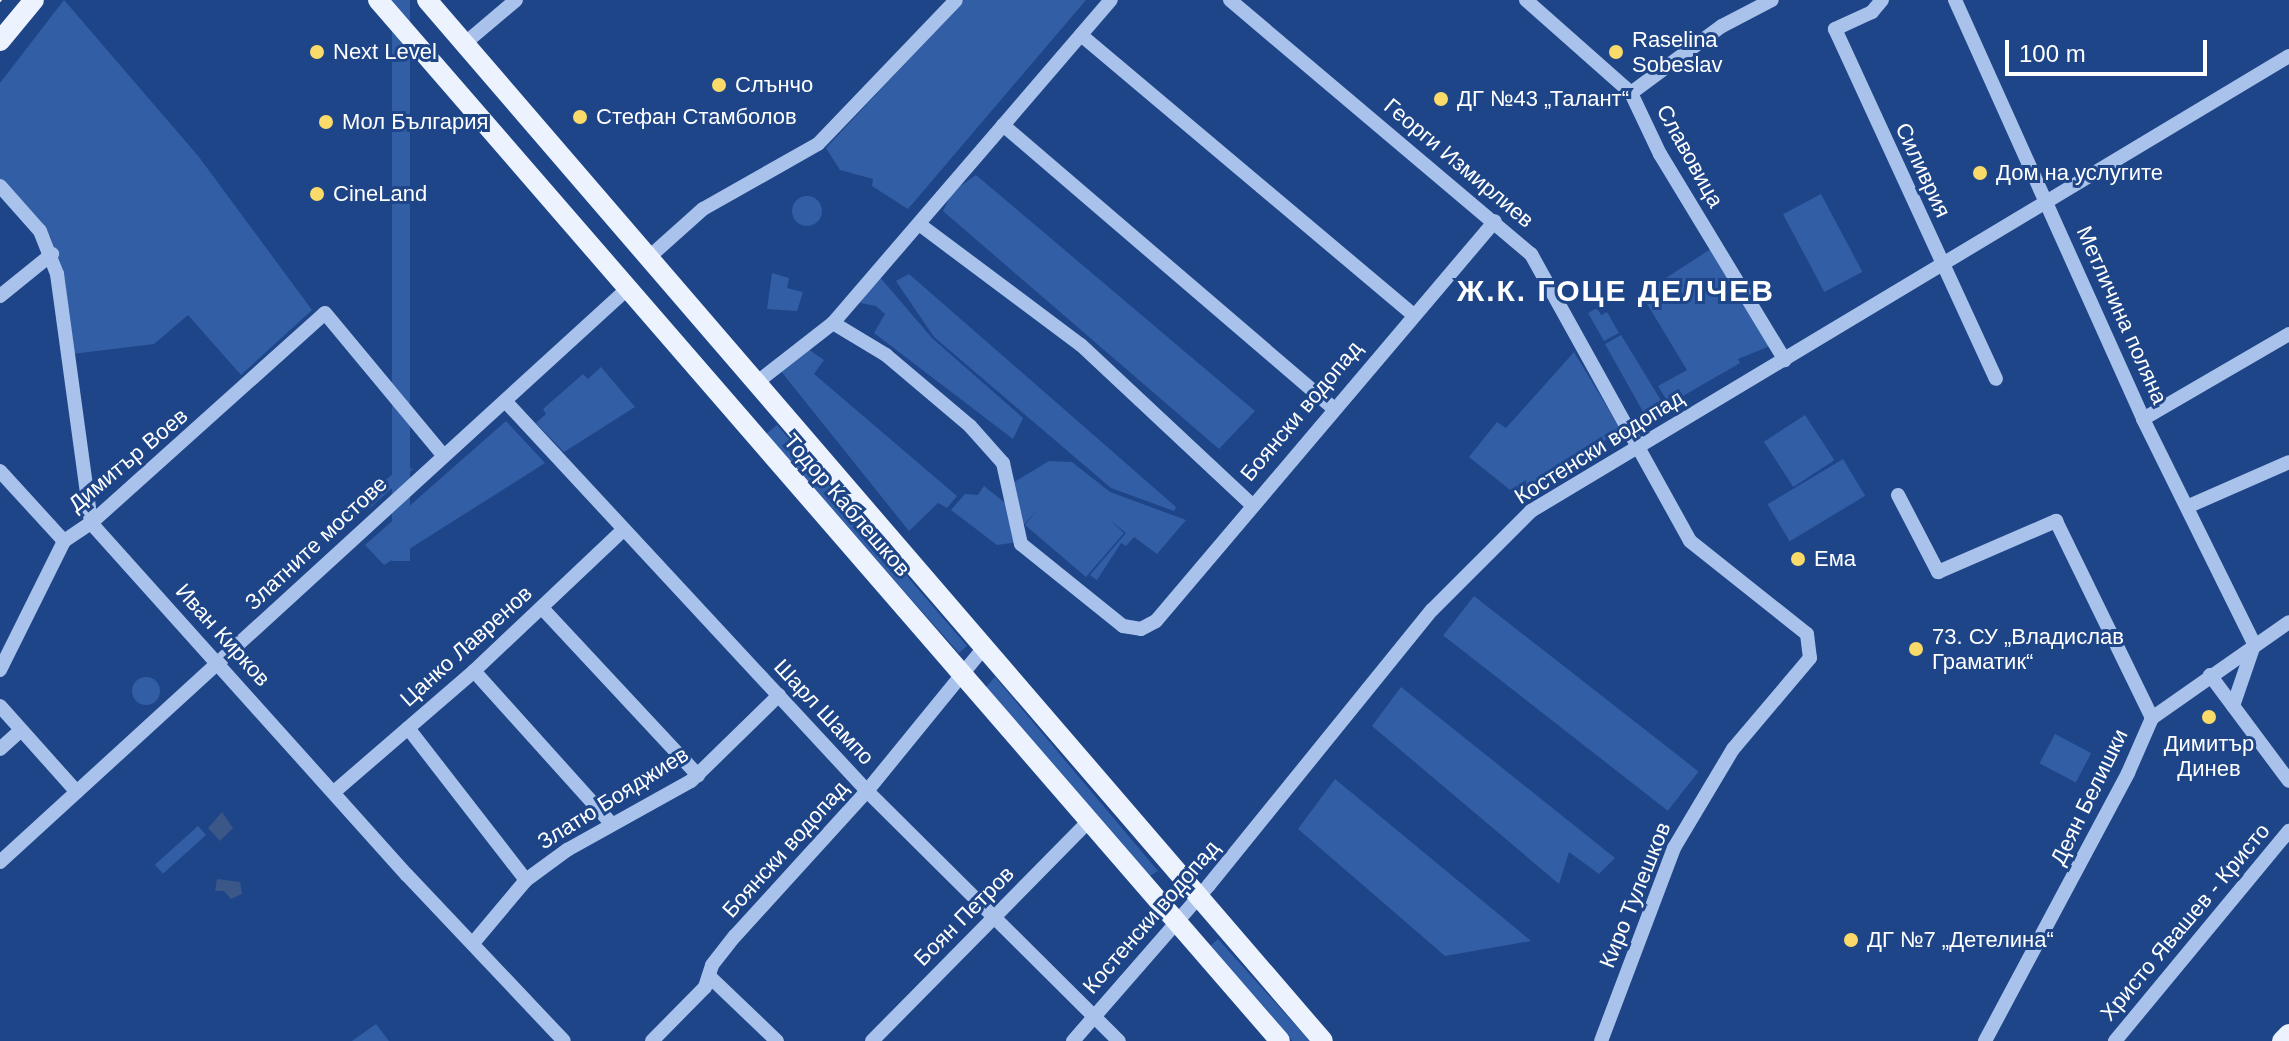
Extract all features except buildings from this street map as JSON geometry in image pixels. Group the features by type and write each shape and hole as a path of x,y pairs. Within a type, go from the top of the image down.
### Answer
{"main road":[{"path":"0,41 34,0"},
{"name":"Тодор Каблешков","path":"378,0 1280,1041"},
{"name":"Тодор Каблешков","path":"427,0 1323,1041"},
{"path":"2282,1041 2289,1034"}],"street":[{"path":"464,44 516,0"},
{"path":"647,259 703,209 826,137 956,0"},
{"path":"756,383 833,323 1111,0"},
{"name":"Славовица","path":"1526,0 1631,93 1660,154 1785,360"},
{"path":"1631,93 1722,26 1772,0"},
{"name":"Силиврия","path":"1882,0 1872,12 1835,29 1996,379"},
{"name":"Метличина поляна","path":"1955,0 2143,419 2189,506 2254,644"},
{"name":"Георги Измирлиев","path":"1240,3 1531,254 1641,446 1690,541 1807,634 1810,658"},
{"path":"1081,35 1412,314"},
{"name":"Костенски водопад","path":"1073,1041 1197,898 1432,610 1490,547 1531,511 2288,57"},
{"path":"1003,125 1333,408"},
{"path":"0,186 40,231 52,254 91,523"},
{"name":"Боянски водопад","path":"833,323 886,355 970,426 1003,463 1021,544 1123,626 1141,629 1156,621 1412,314 1495,221"},
{"path":"919,224 1081,345 1251,504"},
{"path":"0,296 52,254"},
{"name":"Златните мостове","path":"0,862 443,455 507,403 627,289"},
{"name":"Димитър Воев","path":"0,670 64,541 91,523 325,313 443,455"},
{"path":"2143,419 2289,334"},
{"name":"Шарл Шампо","path":"507,403 867,791 1119,1041"},
{"path":"2189,506 2289,462"},
{"path":"0,471 64,541"},
{"path":"1898,495 1938,572 2056,521 2152,718"},
{"name":"Иван Кирков","path":"91,523 564,1041"},
{"name":"Цанко Лавренов","path":"334,792 474,671 623,530"},
{"path":"542,608 698,775"},
{"name":"Деян Белишки","path":"1985,1041 2128,773 2152,718 2289,622"},
{"path":"2233,706 2254,644"},
{"name":"Боянски водопад","path":"652,1041 709,976 712,965 735,936 867,791 983,649"},
{"name":"Киро Тулешков","path":"1601,1041 1679,838 1733,749 1810,658"},
{"path":"474,671 612,824"},
{"path":"2210,675 2289,781"},
{"name":"Златю Бояджиев","path":"474,942 526,880 612,824 698,775 779,695"},
{"path":"0,706 77,792"},
{"path":"408,728 526,880"},
{"path":"0,749 21,730"},
{"name":"Боян Петров","path":"872,1041 1088,822"},
{"name":"Христо Явашев - Кристо","path":"2115,1041 2289,831"},
{"path":"709,976 777,1041"}],"shaded area":[{"path":"64,0 199,157 312,310 241,375 188,315 154,344 72,354 60,262 50,236 0,180 0,83"},
{"path":"392,0 410,0 410,561 392,561"},
{"path":"964,0 1086,0 908,209 872,186 873,179 840,170 826,148"},
{"path":"976,175 1255,411 1219,449 943,211 953,191"},
{"path":"1821,194 1862,272 1824,292 1783,214"},
{"path":"807,196 813,197 821,205 821,217 813,225 807,226 801,225 793,217 792,211 793,205 801,197"},
{"path":"1714,247 1770,346 1738,359 1740,363 1669,404 1658,386 1687,370 1641,294"},
{"path":"772,273 789,278 787,288 803,292 797,311 767,309"},
{"path":"909,274 1176,507 1174,511 1111,488 934,337 896,281"},
{"path":"878,275 932,338 1023,418 1013,439 874,333 885,314 876,306 860,303"},
{"path":"1597,308 1601,315 1607,312 1619,333 1604,341 1588,313"},
{"path":"1621,335 1665,407 1646,417 1605,344"},
{"path":"808,349 824,360 814,374 957,496 947,508 938,503 909,531 780,370"},
{"path":"1574,352 1621,430 1519,497 1469,457 1497,422 1506,428"},
{"path":"601,367 635,407 564,452 536,423 546,414 543,409 583,374 588,379"},
{"path":"1805,415 1834,460 1793,487 1764,442"},
{"path":"506,421 545,463 384,565 365,545"},
{"path":"777,425 967,646 959,653 765,435"},
{"path":"1843,459 1865,496 1790,541 1768,504"},
{"path":"1049,461 1072,462 1110,492 1186,520 1157,554 1134,537 1126,546 1121,543 1097,580 1090,575 1126,533 1109,519 1124,533 1086,577 1025,525 1038,509 1021,528 1011,484"},
{"path":"414,468 370,508 373,491 395,472"},
{"path":"984,486 1014,510 1018,542 997,545 951,510 965,494 978,495"},
{"path":"1474,596 1699,771 1668,811 1443,635"},
{"path":"146,677 156,681 160,691 156,701 146,705 136,701 132,691 136,681"},
{"path":"995,677 1158,871 1148,877 986,687"},
{"path":"1401,687 1615,858 1599,874 1569,852 1559,884 1372,726"},
{"path":"2055,734 2091,753 2076,782 2040,763"},
{"path":"1335,779 1531,941 1445,956 1298,829"},
{"path":"222,812 233,828 220,841 208,828"},
{"path":"198,826 206,835 163,874 155,865"},
{"path":"217,879 240,882 242,894 231,899 224,891 215,891"},
{"path":"1218,939 1310,1041 1292,1041 1208,948"},
{"path":"376,1024 389,1041 352,1041"}],"place":[{"name":"Next Level","path":"317,52"},
{"name":"Raselina Sobeslav","path":"1616,52"},
{"name":"Слънчо","path":"719,85"},
{"name":"ДГ №43 „Талант“","path":"1441,99"},
{"name":"Стефан Стамболов","path":"580,117"},
{"name":"Мол България","path":"326,122"},
{"name":"Дом на услугите","path":"1980,173"},
{"name":"CineLand","path":"317,194"},
{"name":"Ема","path":"1798,559"},
{"name":"73. СУ „Владислав Граматик“","path":"1916,649"},
{"name":"Димитър Динев","path":"2209,717"},
{"name":"ДГ №7 „Детелина“","path":"1851,940"}],"district":[{"name":"Ж.К. ГОЦЕ ДЕЛЧЕВ","path":"1616,291"}]}
